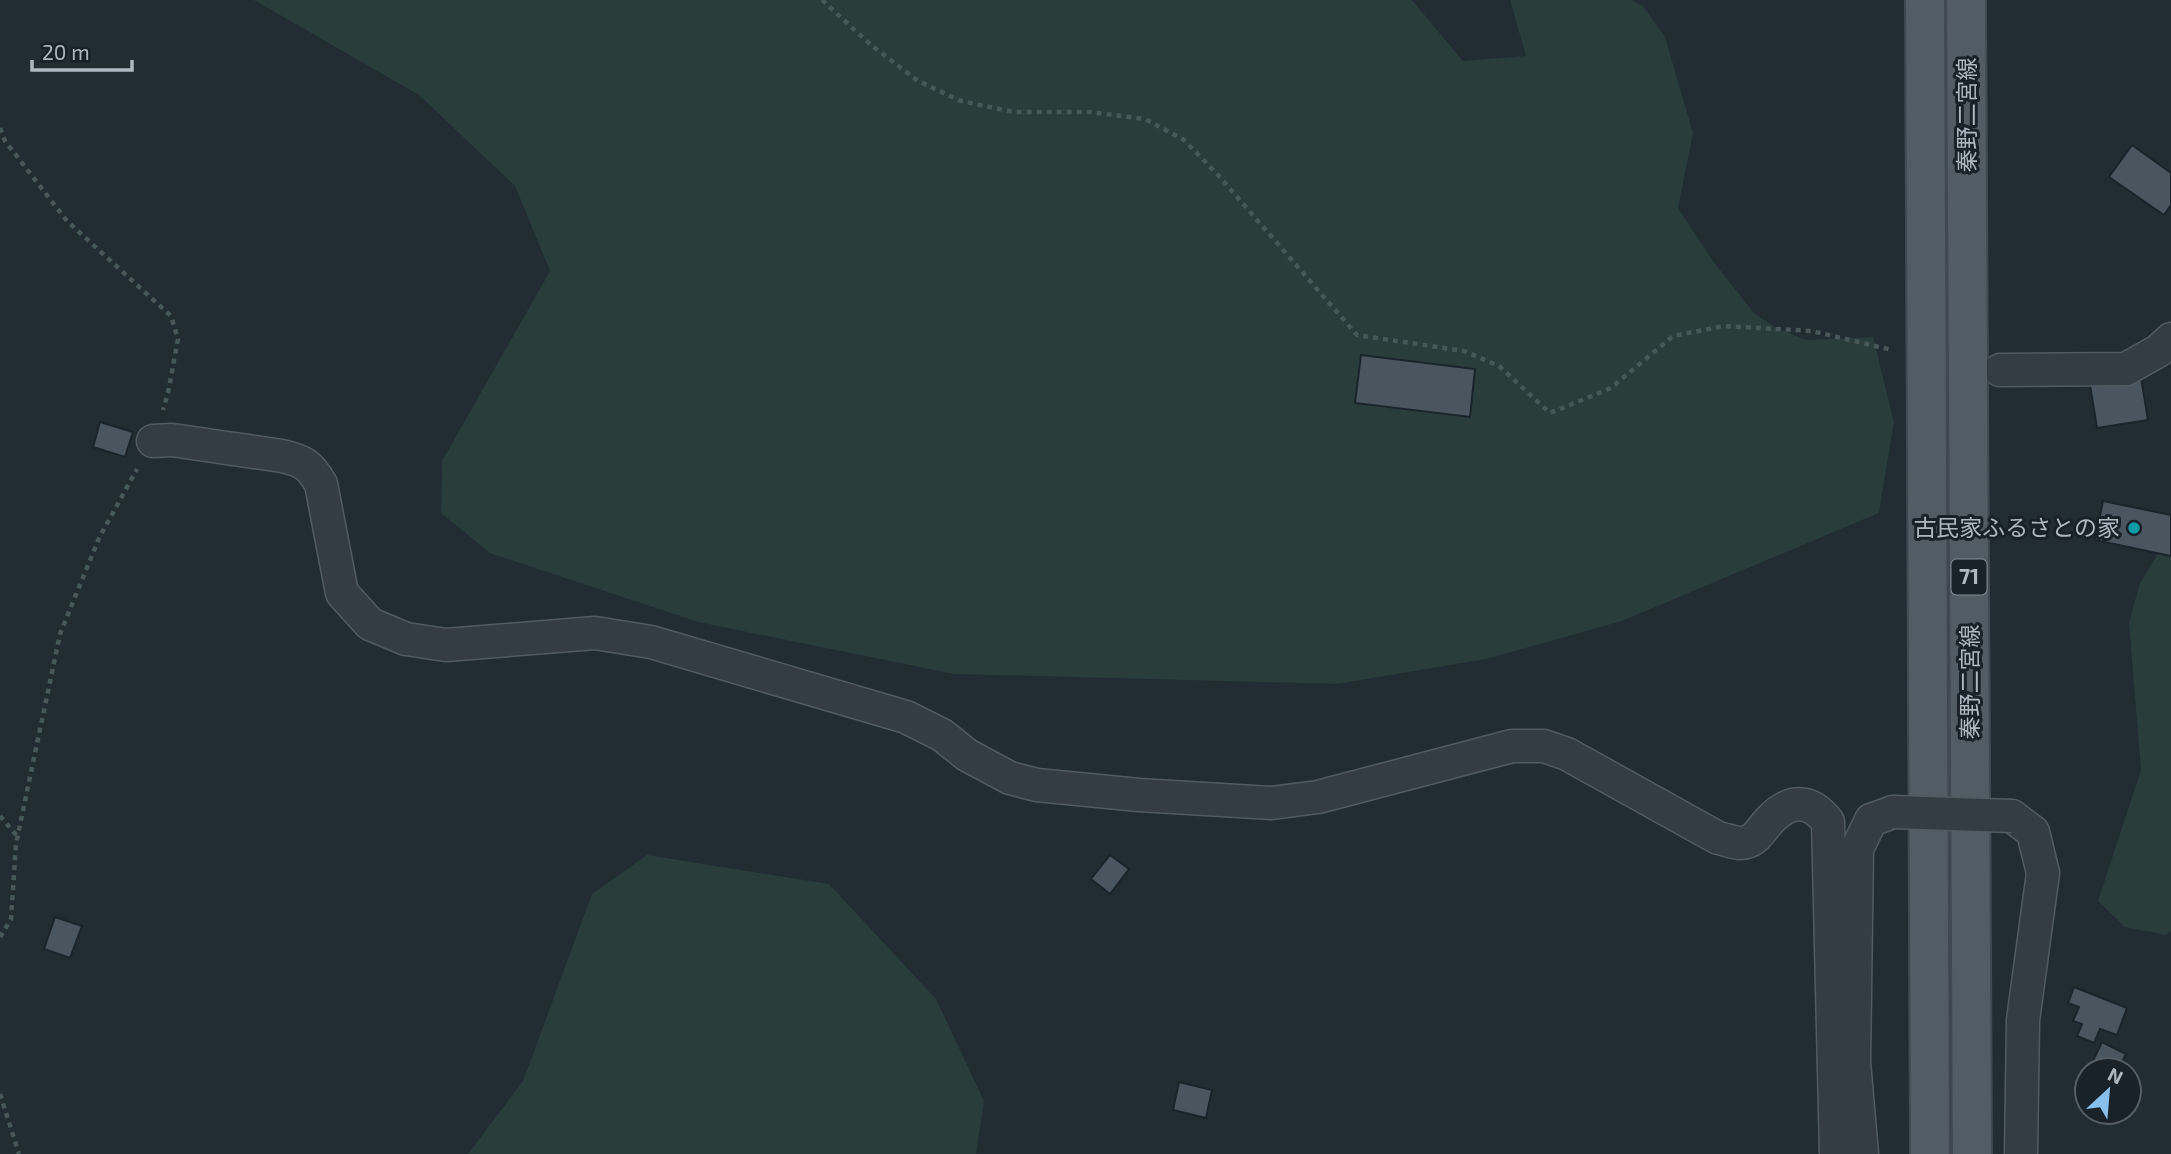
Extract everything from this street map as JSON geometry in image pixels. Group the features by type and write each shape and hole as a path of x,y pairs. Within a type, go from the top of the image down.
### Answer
{"main road":[{"name":"秦野二宮線","path":"1925,0 1930,1154"},
{"name":"秦野二宮線","path":"1966,0 1972,1154"}],"street":[{"path":"2000,370 2126,369 2158,351 2171,339"},
{"path":"153,441 172,440 282,456 299,460 313,469 321,484 342,593 370,624 405,639 446,645 596,633 651,642 906,717 1010,778 1037,785 1139,795 1272,803 1318,797 1512,746 1544,746 1567,754 1718,838 1740,844 1758,837 1769,821 1784,808 1797,803 1809,806 1820,812 1828,822 1836,1154"},
{"path":"1862,1154 1854,1062 1857,849 1871,820 1893,812 2012,816 2033,832 2043,873 2023,1020 2021,1154"}],"path":[{"path":"822,0 870,44 918,81 961,101 1014,112 1089,112 1145,120 1184,140 1218,175 1357,335 1464,351 1499,366 1550,413 1611,388 1673,336 1724,326 1812,331 1892,350"},
{"path":"0,128 5,141 67,221 170,316 178,339 168,393 153,441 99,538 60,634 18,837 10,919 0,937"},
{"path":"0,816 18,837"},
{"path":"0,1094 19,1154"}],"green space":[{"path":"254,0 1412,0 1463,61 1526,56 1510,0 1631,0 1643,6 1665,37 1693,133 1678,208 1713,261 1754,313 1776,328 1807,340 1873,337 1894,422 1879,513 1622,621 1486,659 1337,684 954,674 698,622 490,553 441,513 442,461 550,271 515,186 419,95"},
{"path":"2159,552 2171,552 2171,931 2166,935 2125,927 2098,901 2141,770 2129,622 2140,583"},
{"path":"647,855 829,884 936,999 984,1101 976,1154 468,1154 523,1081 592,894"}],"building":[{"path":"2132,145 2171,173 2171,205 2164,215 2109,177"},
{"path":"1361,355 1475,369 1470,417 1355,403"},
{"path":"2141,377 2148,420 2097,428 2090,385"},
{"path":"100,422 133,432 125,457 93,447"},
{"name":"古民家ふるさとの家","path":"2103,501 2171,515 2171,556 2095,540"},
{"path":"1110,855 1129,869 1110,894 1091,879"},
{"path":"55,917 82,926 70,958 44,949"},
{"path":"2074,987 2127,1008 2117,1035 2100,1029 2094,1043 2077,1036 2082,1024 2073,1021 2079,1007 2068,1003"},
{"path":"2102,1042 2126,1054 2125,1056 2095,1056"},
{"path":"1179,1082 1212,1090 1206,1118 1173,1110"}],"place":[{"name":"古民家ふるさとの家","path":"2134,528"}]}
